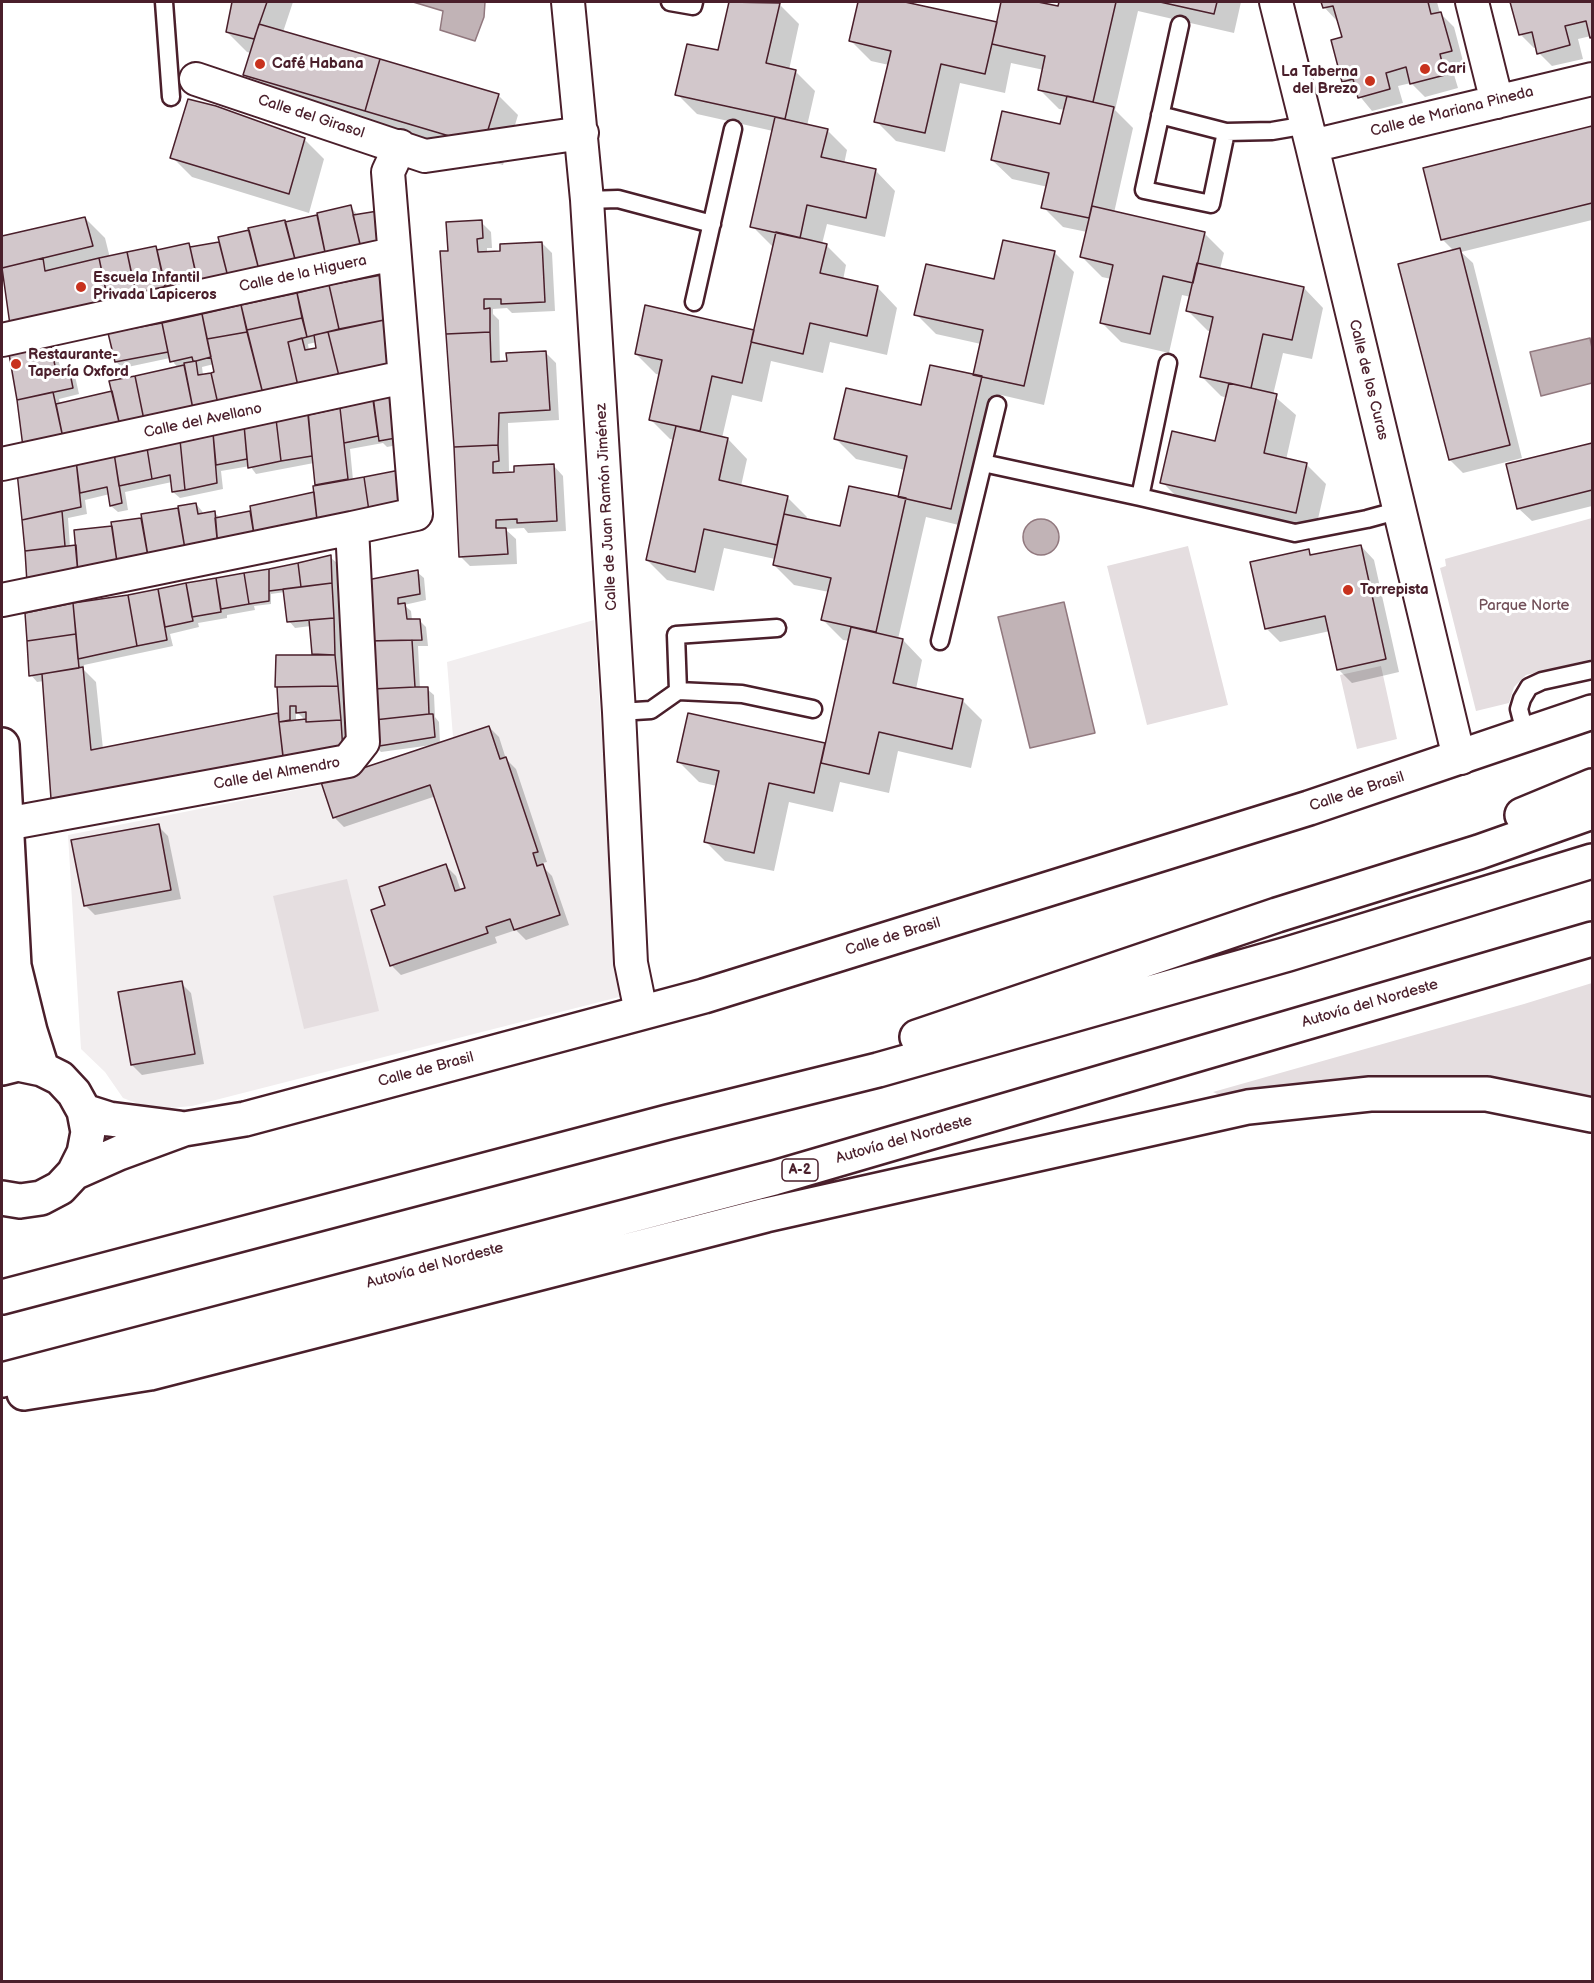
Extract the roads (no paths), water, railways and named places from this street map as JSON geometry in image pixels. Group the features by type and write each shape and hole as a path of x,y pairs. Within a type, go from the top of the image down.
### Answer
{"main road":[{"name":"Calle de Brasil","path":"184,1129 245,1119 704,996 1287,815 1593,712"},
{"path":"2,745 14,966 42,1069"},
{"path":"1277,915 1593,786"},
{"path":"668,1122 1277,915 1479,852 1593,812"},
{"path":"2,1297 668,1122 878,1070 1288,954 1593,861"},
{"name":"Autovía del Nordeste","path":"2,1380 774,1178 1593,939"},
{"path":"2,1046 14,966"},
{"path":"2,1068 18,1065 42,1069 60,1078 75,1093 84,1111 88,1132 84,1153 75,1173"},
{"path":"2,1396 150,1373 766,1215 1248,1107 1370,1094 1487,1094 1593,1115"},
{"path":"84,1111 109,1119 184,1129"},
{"path":"2,1198 20,1201 41,1198 60,1188 75,1173 119,1153 184,1129"}],"street":[{"name":"Calle de Juan Ramón Jiménez","path":"568,2 588,200 619,712 631,963 641,1012"},
{"name":"Calle de los Curas","path":"1276,2 1461,758"},
{"path":"1472,2 1497,102"},
{"name":"Calle del Girasol","path":"196,79 412,151"},
{"name":"Calle de Mariana Pineda","path":"1310,135 1497,102 1593,79"},
{"path":"2,600 416,514 388,172 412,151 582,133"},
{"name":"Calle de la Higuera","path":"2,340 393,254"},
{"name":"Calle del Avellano","path":"2,464 404,377"},
{"name":"Calle del Almendro","path":"6,824 348,761 363,742 352,528"}],"lane":[{"path":"164,2 171,97"},
{"path":"670,2 693,6 694,2"},
{"path":"1180,25 1144,190 1211,204 1226,132"},
{"path":"1160,115 1226,132 1272,130 1310,135"},
{"path":"694,302 733,129"},
{"path":"588,200 618,199 712,224"},
{"path":"1140,496 1168,363"},
{"path":"940,641 997,405"},
{"path":"983,463 1140,496 1295,533 1400,510"},
{"path":"678,691 676,635 777,628"},
{"path":"1526,736 1519,709 1521,699 1529,687 1542,681 1593,670"},
{"path":"619,712 651,710 678,691 742,694 813,709"}],"place":[{"name":"Café Habana","path":"260,64"},
{"name":"Cari","path":"1425,69"},
{"name":"La Taberna del Brezo","path":"1370,81"},
{"name":"Escuela Infantil Privada Lapiceros","path":"81,287"},
{"name":"Restaurante- Tapería Oxford","path":"16,364"},
{"name":"Torrepista","path":"1348,590"}],"park label":[{"name":"Parque Norte","path":"1524,606"}]}
